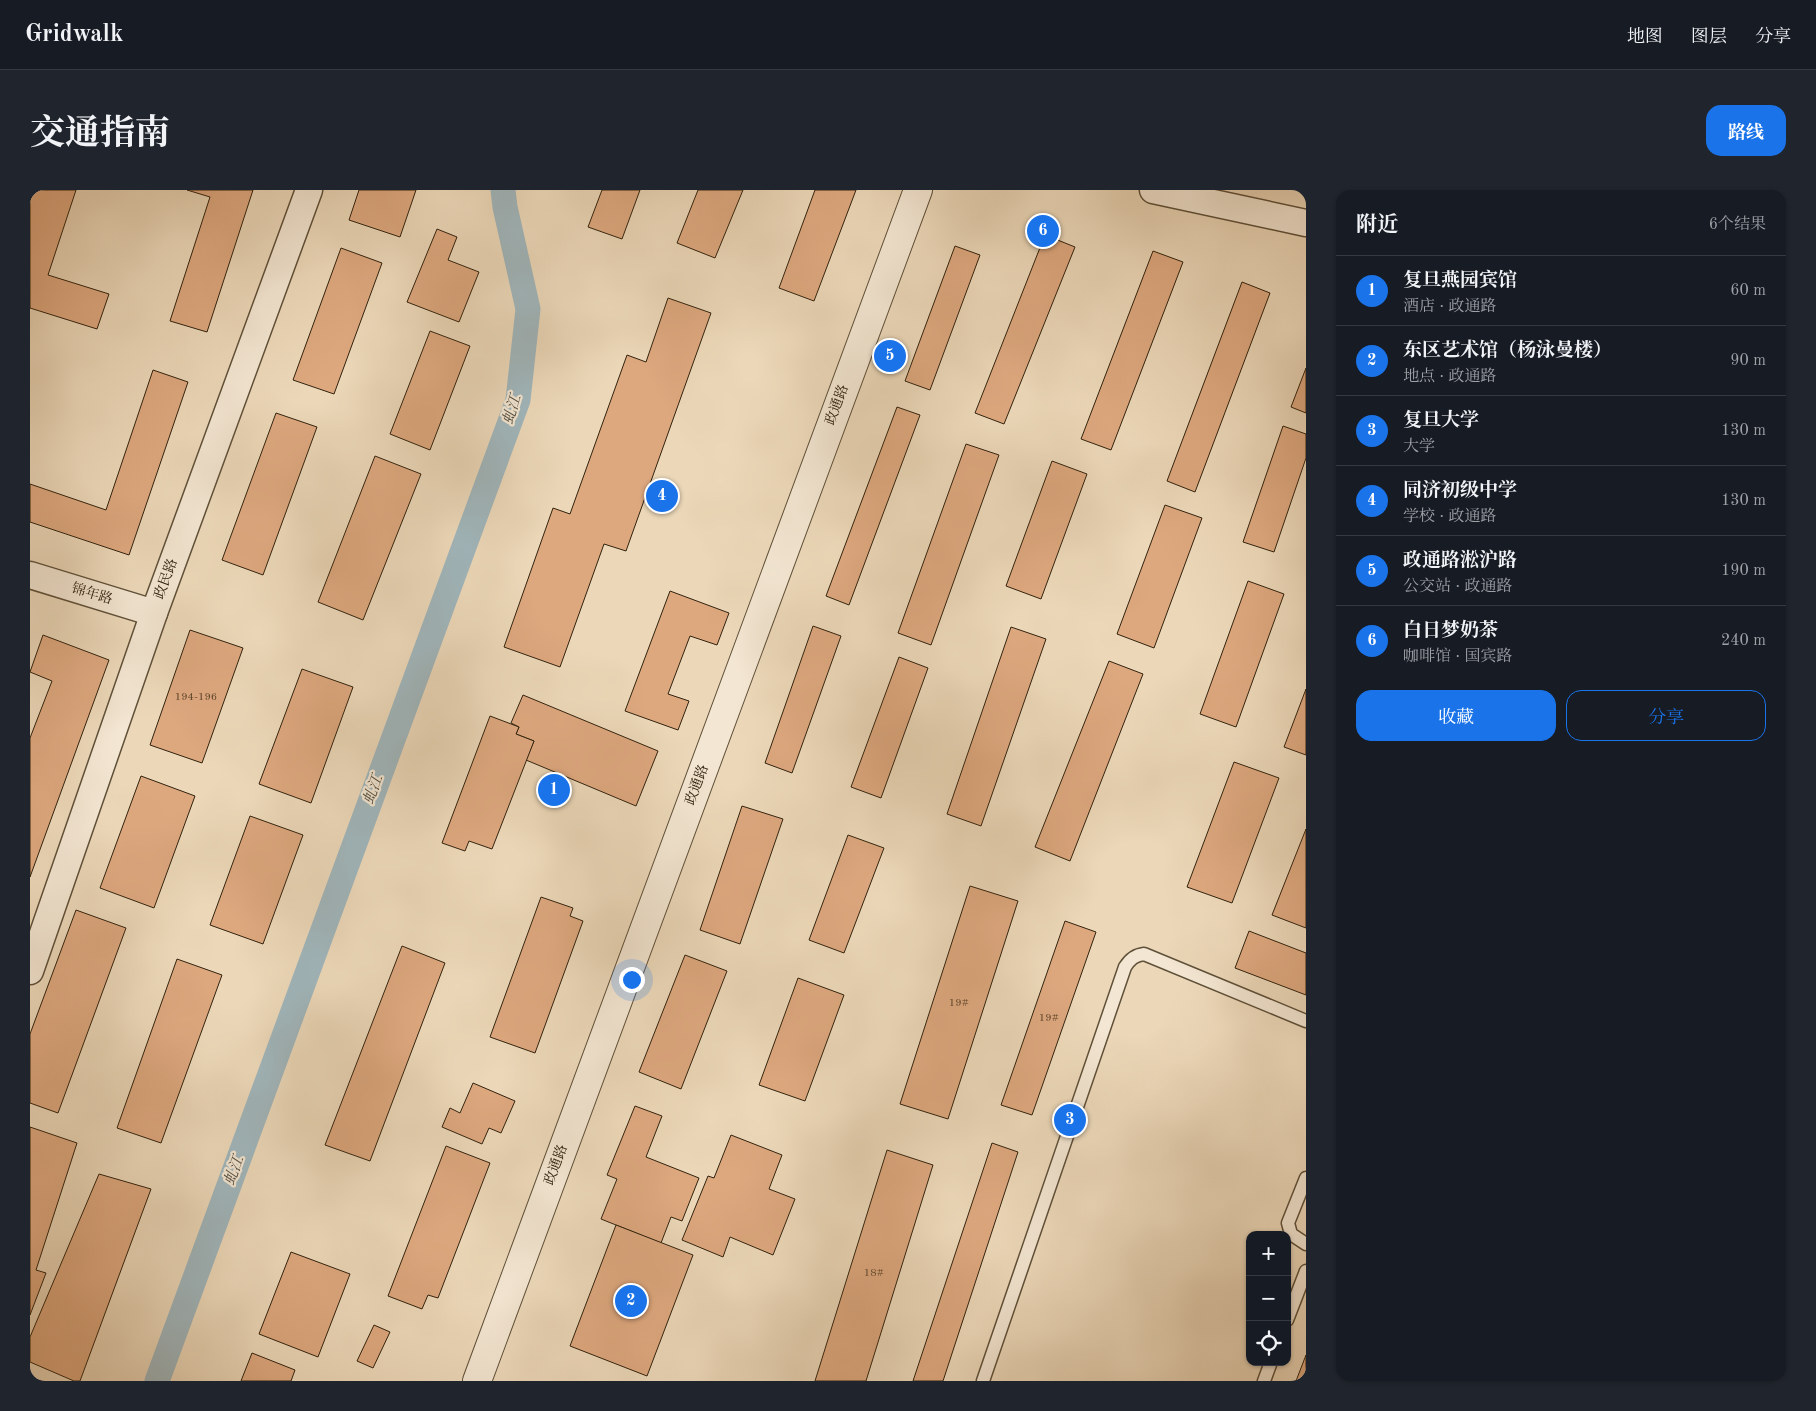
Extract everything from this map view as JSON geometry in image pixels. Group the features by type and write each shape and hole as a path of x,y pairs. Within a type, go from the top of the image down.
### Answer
{"street":[{"name":"政民路","path":"30,971 154,613 309,190"},
{"name":"政通路","path":"477,1381 918,190"},
{"path":"1153,190 1306,223"},
{"name":"锦年路","path":"30,575 154,613"}],"lane":[{"path":"983,1381 1125,967 1129,961 1135,956 1144,954 1306,1021"},
{"path":"1306,1178 1288,1223 1291,1234 1306,1244"},
{"path":"1291,1310 1306,1271"},
{"path":"1264,1381 1270,1366"}],"building":[{"path":"33,190 76,190 48,275 109,294 97,329 30,308 30,199"},
{"path":"187,190 253,190 207,332 170,321 210,197"},
{"path":"359,190 416,190 400,237 349,220"},
{"path":"602,190 640,190 622,239 588,227"},
{"path":"698,190 743,190 715,258 677,243"},
{"path":"815,190 856,190 814,301 779,288"},
{"path":"437,229 457,237 448,260 479,272 459,322 407,302"},
{"path":"1045,235 1075,247 1004,424 975,413"},
{"path":"955,246 980,255 930,390 905,381"},
{"path":"341,248 382,263 334,394 293,380"},
{"path":"1153,251 1183,262 1111,450 1081,439"},
{"path":"1242,282 1270,293 1195,492 1167,481"},
{"path":"668,298 711,313 626,551 604,544 560,667 504,647 553,508 570,514 627,355 646,362"},
{"path":"430,331 470,346 430,450 390,434"},
{"path":"1306,368 1306,413 1291,407"},
{"path":"153,370 188,382 129,555 30,522 30,484 106,510"},
{"path":"897,407 920,415 849,605 826,596"},
{"path":"276,413 317,427 263,575 222,560"},
{"path":"1283,426 1306,434 1306,458 1274,552 1243,542"},
{"path":"966,444 999,455 931,645 898,633"},
{"path":"375,456 421,474 363,620 318,602"},
{"path":"1052,461 1087,474 1041,599 1006,586"},
{"path":"1165,505 1202,518 1154,648 1117,634"},
{"path":"1248,581 1284,594 1236,727 1200,714"},
{"path":"670,591 729,613 717,645 690,636 668,694 689,701 678,730 625,711"},
{"path":"813,626 841,636 792,773 765,763"},
{"path":"1011,627 1046,639 981,826 947,814"},
{"path":"190,630 243,648 202,763 150,745"},
{"path":"43,635 109,660 30,877 30,738 52,681 30,672"},
{"path":"899,657 928,668 881,798 851,787"},
{"path":"1109,661 1143,674 1070,861 1035,847"},
{"path":"302,669 353,687 311,803 259,784"},
{"path":"1306,689 1306,755 1284,747"},
{"path":"523,695 658,751 636,806 526,760 534,741 516,734 519,727 511,723"},
{"path":"490,716 519,727 516,734 534,741 492,849 469,841 465,851 442,843"},
{"path":"1234,762 1279,778 1232,903 1187,887"},
{"path":"141,776 195,796 154,908 100,888"},
{"path":"742,806 783,819 740,944 700,930"},
{"path":"250,816 303,835 263,944 210,925"},
{"path":"1306,829 1306,928 1272,915"},
{"path":"848,835 884,848 844,953 809,940"},
{"path":"970,886 1018,901 948,1119 900,1104"},
{"path":"541,897 573,908 570,916 583,921 535,1053 490,1037"},
{"path":"76,910 126,928 58,1113 30,1103 30,1034"},
{"path":"1065,921 1096,932 1032,1115 1001,1105"},
{"path":"1249,931 1306,953 1306,995 1235,968"},
{"path":"402,946 445,963 370,1161 325,1145"},
{"path":"685,955 727,971 681,1089 639,1072"},
{"path":"177,959 222,975 161,1143 117,1128"},
{"path":"798,978 844,995 805,1101 759,1085"},
{"path":"473,1083 515,1101 501,1133 489,1128 482,1144 442,1127 450,1108 460,1113"},
{"path":"635,1106 662,1116 646,1157 699,1178 682,1221 671,1217 661,1243 601,1219 617,1179 607,1175"},
{"path":"30,1127 77,1143 36,1270 46,1273 30,1315"},
{"path":"731,1135 782,1155 769,1189 795,1199 773,1255 730,1237 723,1257 682,1240 708,1176 714,1178"},
{"path":"992,1143 1018,1152 943,1381 913,1381"},
{"path":"446,1146 490,1163 438,1298 428,1295 422,1309 388,1296"},
{"path":"887,1150 933,1165 866,1381 815,1381"},
{"path":"99,1174 151,1189 80,1381 74,1381 30,1362 30,1337"},
{"path":"616,1225 693,1255 647,1376 570,1346"},
{"path":"291,1252 350,1274 318,1357 259,1334"},
{"path":"374,1325 390,1332 373,1368 357,1361"},
{"path":"252,1353 295,1370 291,1381 241,1381"},
{"path":"1306,1355 1306,1381 1296,1381"}],"waterway":[{"name":"虬江","path":"157,1381 518,400 528,309 505,207 503,190"}],"place":[{"name":"白日梦奶茶","path":"1043,231"},
{"name":"政通路淞沪路","path":"890,356"},
{"name":"同济初级中学","path":"662,496"},
{"name":"复旦燕园宾馆","path":"554,790"},
{"name":"复旦大学","path":"1070,1120"},
{"name":"东区艺术馆（杨泳曼楼）","path":"631,1301"}]}
